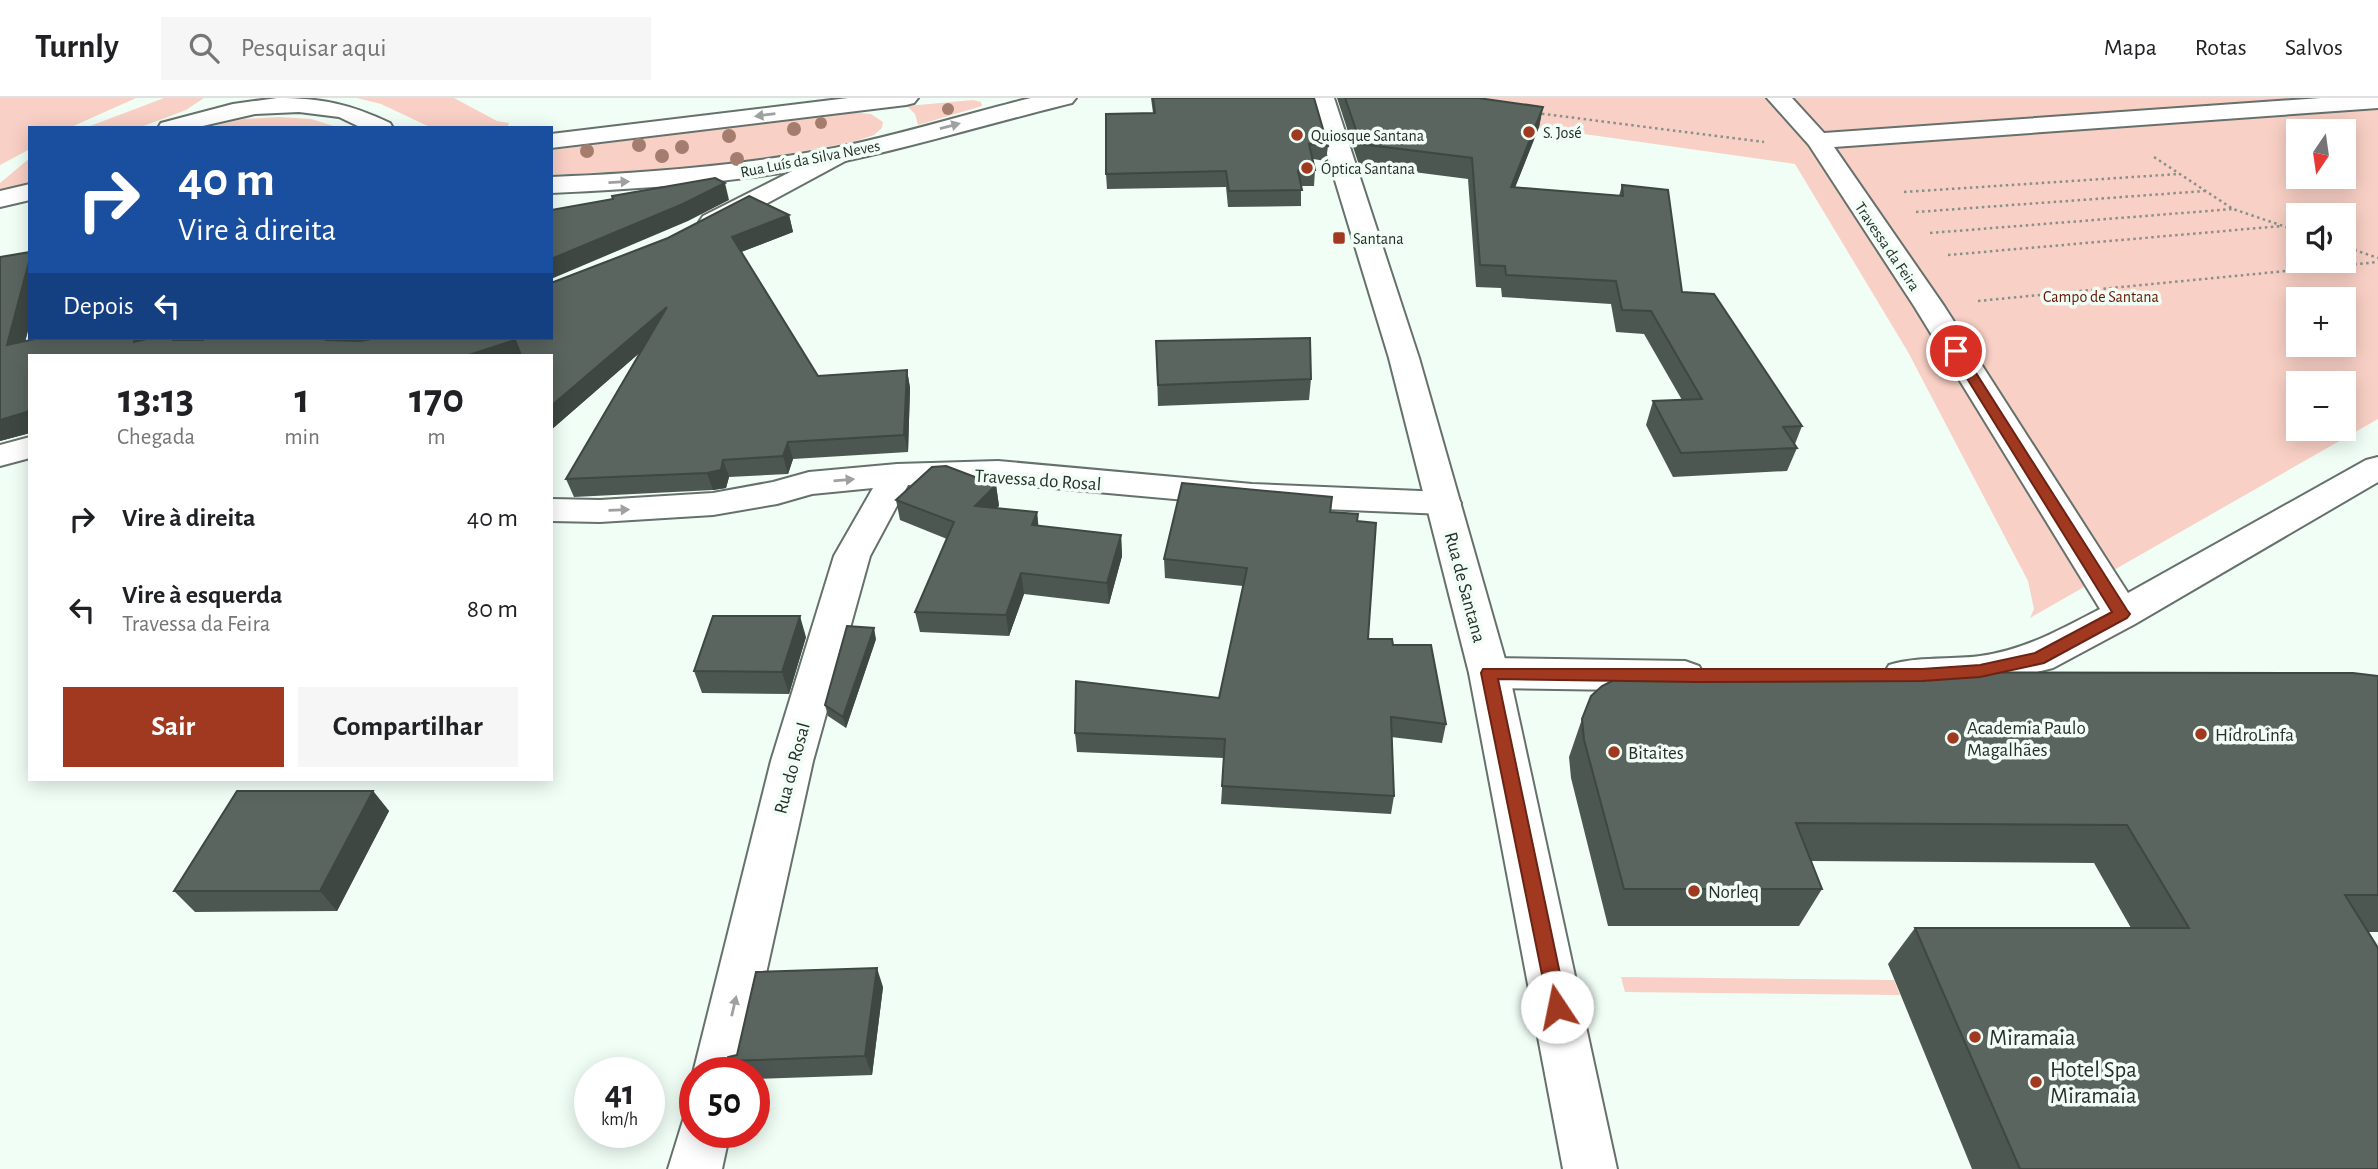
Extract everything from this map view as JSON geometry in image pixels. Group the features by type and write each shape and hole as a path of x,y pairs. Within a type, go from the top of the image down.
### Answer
{"street":[{"path":"180,124 223,98"},
{"path":"553,141 905,98"},
{"name":"Rua Luís da Silva Neves","path":"553,185 728,174 840,154 1064,98"},
{"name":"Rua de Santana","path":"1322,98 1400,346 1489,673 1590,1169"},
{"name":"Travessa da Feira","path":"1779,98 1818,141 1929,306 2122,614"},
{"path":"1818,141 2378,101"},
{"path":"180,124 299,102 341,110 377,126"},
{"path":"868,102 890,109 899,117 901,124 897,132 884,144"},
{"path":"687,234 840,154"},
{"path":"728,174 753,187 752,193 737,210"},
{"path":"0,199 28,192"},
{"path":"0,221 28,216"},
{"path":"0,456 28,448"},
{"path":"1869,675 1980,671 2039,658 2122,614 2378,468"},
{"name":"Travessa do Rosal","path":"553,510 600,511 713,504 777,493 808,483 897,475 998,472 1252,495 1444,503"},
{"name":"Rua do Rosal","path":"722,1057 792,761 852,555 897,475"},
{"path":"1489,673 1723,676"},
{"path":"695,1169 700,1148"}],"path":[{"path":"1536,113 1772,143 1818,141"},
{"path":"2098,120 2232,209 2286,227"},
{"path":"1876,227 2179,173"},
{"path":"1876,227 2205,191"},
{"path":"1876,227 2232,209"},
{"path":"1876,227 2281,226"},
{"path":"2356,251 2378,260"},
{"path":"1929,306 2378,260"}],"green space":[{"path":"0,98 136,98 73,126 28,126 28,150 0,165"},
{"path":"164,98 204,98 186,110 143,126 90,126"},
{"path":"357,98 454,98 497,121 509,123 508,126 428,126 381,104"},
{"name":"Campo de Santana","path":"1422,98 2378,98 2378,419 2356,432 2356,371 2286,371 2286,441 2340,441 2030,618 2034,609 2028,581 1908,352 1795,164 1422,111"},
{"path":"973,100 981,102 982,106 918,125 915,114 907,106"},
{"path":"852,112 871,114 883,122 882,128 874,135 853,142 720,166 553,175 553,150"},
{"path":"244,119 311,119 334,126 213,126"},
{"path":"28,160 28,185 0,192 0,183"},
{"path":"1621,977 1894,980 1900,995 1625,992"}],"building":[{"path":"1153,98 1314,98 1328,146 1309,144 1315,170 1298,171 1302,190 1229,191 1226,171 1106,174 1106,114 1155,113"},
{"path":"1345,98 1478,98 1543,107 1511,187 1623,196 1622,185 1668,190 1682,292 1714,294 1802,426 1783,427 1797,448 1681,453 1653,401 1702,399 1651,311 1622,310 1616,281 1506,275 1505,266 1480,265 1472,158 1361,144"},
{"path":"715,178 725,183 683,204 553,258 553,210 613,199 612,196"},
{"path":"749,196 789,215 732,237 818,376 907,370 904,435 788,442 783,456 723,460 721,470 707,473 566,479 667,307 553,404 553,354 521,354 515,340 553,340 553,282 668,238"},
{"path":"28,252 28,266 7,345 31,340 515,340 472,354 28,354 28,412 0,420 0,257"},
{"path":"1310,338 1311,379 1158,385 1156,341"},
{"path":"946,466 996,485 975,506 1037,512 1032,525 1121,535 1107,583 1021,573 1006,615 915,612 954,522 896,500 932,467"},
{"path":"1182,483 1332,497 1330,512 1358,514 1357,521 1376,523 1368,639 1392,639 1393,645 1431,645 1446,724 1391,717 1394,796 1222,786 1225,739 1075,733 1076,681 1219,698 1247,568 1164,559"},
{"path":"713,616 800,616 782,672 694,671"},
{"path":"847,626 874,628 843,717 825,705"},
{"path":"1654,672 2353,673 2378,676 2378,895 2345,895 2378,948 2378,1169 2020,1169 1915,928 2189,928 2127,825 1796,823 1822,889 1624,889 1584,740 1582,719 1591,696 1602,686 1618,678"},
{"path":"237,791 373,791 320,891 174,891"},
{"path":"877,968 865,1056 770,1059 770,1057 728,1057 737,1055 756,972"}],"place":[{"name":"S. José","path":"1529,132"},
{"name":"Quiosque Santana","path":"1297,135"},
{"name":"Óptica Santana","path":"1307,168"},
{"name":"Santana","path":"1339,238"},
{"name":"HidroLinfa","path":"2201,734"},
{"name":"Academia Paulo Magalhães","path":"1953,738"},
{"name":"Bitaites","path":"1614,752"},
{"name":"Norleq","path":"1694,891"},
{"name":"Miramaia","path":"1975,1037"},
{"name":"Hotel Spa Miramaia","path":"2036,1082"}],"route":[{"path":"1557,1007 1489,673 1697,676 1922,675 1980,671 2039,658 2122,614 1956,351"}]}
